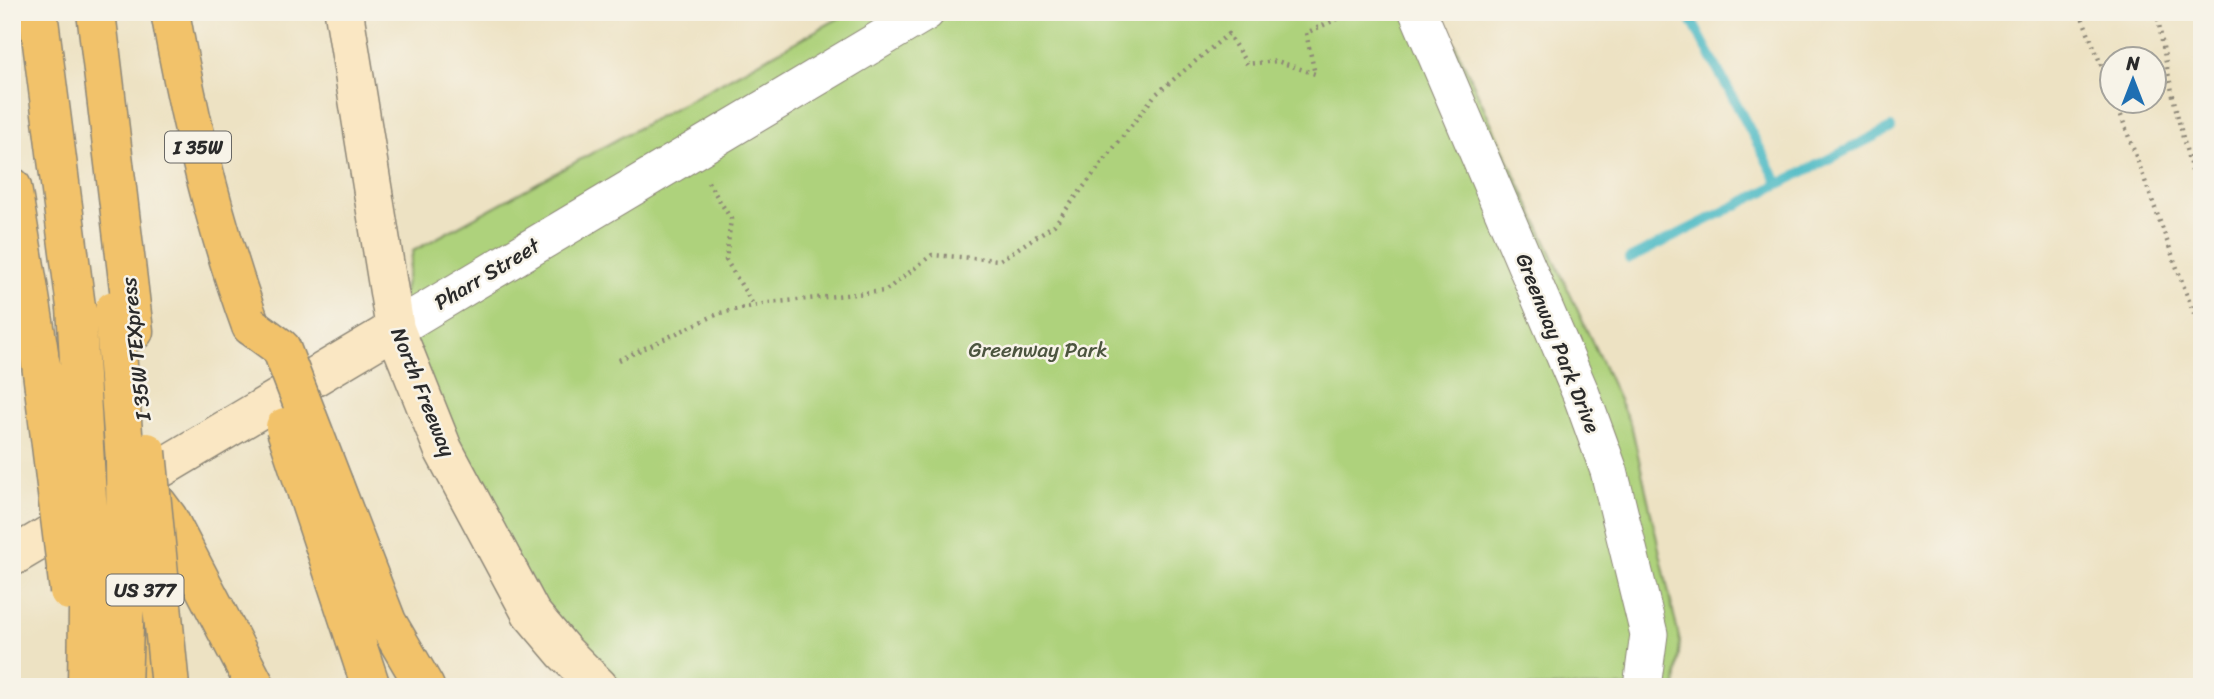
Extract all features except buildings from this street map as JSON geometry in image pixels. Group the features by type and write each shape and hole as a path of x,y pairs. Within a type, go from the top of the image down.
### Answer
{"highway":[{"path":"38,12 76,307 89,533 87,687"},
{"path":"79,12 110,269 125,461 126,565 122,687"},
{"name":"I 35W TEXpress","path":"96,12 134,331 170,687"},
{"name":"I 35W","path":"170,12 186,102 234,281 251,326 281,348 321,491"},
{"path":"12,187 41,364 80,687"},
{"path":"141,480 167,518 256,687"},
{"path":"321,491 371,687"},
{"path":"321,491 387,622 425,687"},
{"name":"US 377","path":"105,502 133,549 144,582 149,687"}],"main road":[{"name":"North Freeway","path":"344,12 395,329 443,449 531,613 599,687"},
{"name":"Pharr Street","path":"12,557 395,329"}],"street":[{"name":"Pharr Street","path":"395,329 926,12"},
{"name":"Greenway Park Drive","path":"1418,12 1581,394 1609,471 1649,634 1643,687"}],"path":[{"path":"620,360 720,313 754,306 885,290 932,255 1000,260 1054,225 1155,95 1228,34 1247,64 1276,61 1315,74 1306,33 1353,12"},
{"path":"2080,12 2098,57"},
{"path":"2157,12 2168,83 2181,138 2202,205"},
{"path":"2121,116 2202,336"},
{"path":"691,153 731,219 726,260 754,306"}],"green space":[{"name":"Greenway Park","path":"850,12 1440,12 1632,428 1680,642 1676,687 599,687 564,652 395,329 413,251"}],"waterway":[{"path":"1687,12 1779,184"},
{"path":"1629,259 1891,128"}]}
